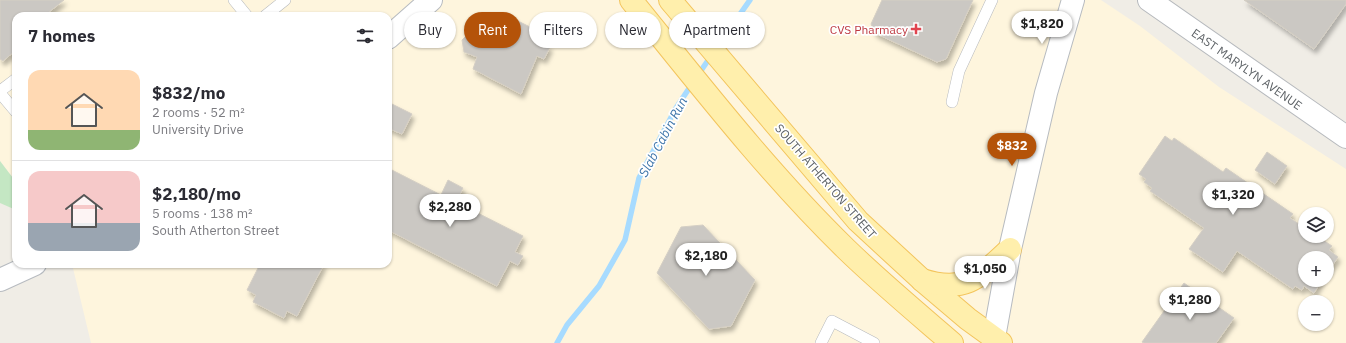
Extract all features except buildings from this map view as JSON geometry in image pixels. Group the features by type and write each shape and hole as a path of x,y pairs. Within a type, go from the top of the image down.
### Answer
{"main road":[{"path":"392,34 431,0"},
{"path":"631,0 682,64 790,190 845,248 886,287 952,343"},
{"name":"SOUTH ATHERTON STREET","path":"670,0 858,221 922,280 996,341"},
{"path":"996,341 1010,248 1046,94 1073,0"},
{"name":"EAST MARYLYN AVENUE","path":"1148,0 1346,137"},
{"path":"922,280 938,285 950,286 966,282 980,276 1010,248"},
{"path":"0,280 26,268"}],"lane":[{"path":"235,0 244,12"},
{"path":"270,12 285,0"},
{"path":"952,102 959,71 992,0"},
{"path":"12,82 0,92 12,107"},
{"path":"821,343 832,321 874,343"}],"shaded area":[{"path":"0,0 1101,0 1140,26 1219,87 1346,169 1346,343 91,343 73,268 392,268 392,12 12,12 12,177 0,161"}],"green space":[{"path":"0,161 12,177 12,208 0,203"}],"waterway":[{"name":"Slab Cabin Run","path":"742,12 750,0"},
{"name":"Slab Cabin Run","path":"698,75 711,56"},
{"name":"Slab Cabin Run","path":"557,343 567,325 599,286 625,240 639,178 676,108 692,84"}],"place":[{"name":"CVS Pharmacy","path":"916,29"}]}
